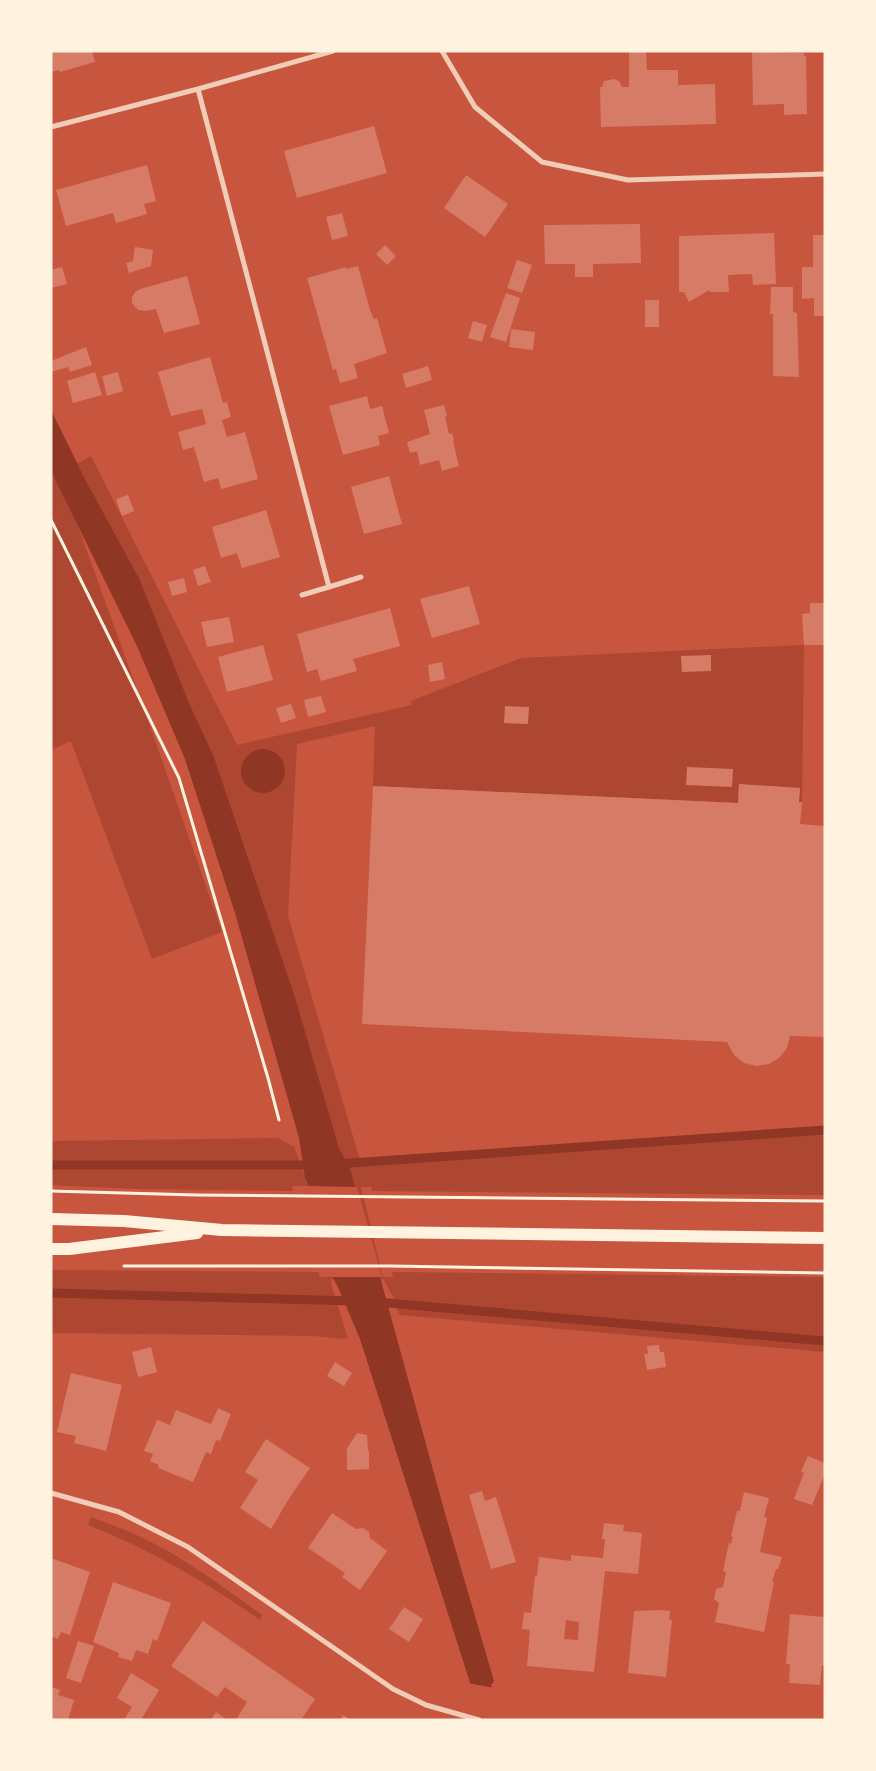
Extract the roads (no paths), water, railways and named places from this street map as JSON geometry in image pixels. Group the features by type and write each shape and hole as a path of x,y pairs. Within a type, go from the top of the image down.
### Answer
{"main road":[{"path":"51,1219 124,1221 222,1230 825,1238"},
{"path":"51,1249 69,1249 222,1230"}],"street":[{"path":"51,127 198,89 333,51"},
{"path":"442,51 475,107 542,162 628,180 825,174"},
{"path":"198,89 329,587"},
{"path":"302,595 361,577"},
{"path":"51,1493 120,1512 188,1547 393,1689 426,1705 479,1720"}],"waterway":[{"path":"336,1164 825,1130"},
{"path":"51,1165 313,1165"},
{"path":"51,1293 356,1301"},
{"path":"376,1302 825,1341"}]}
